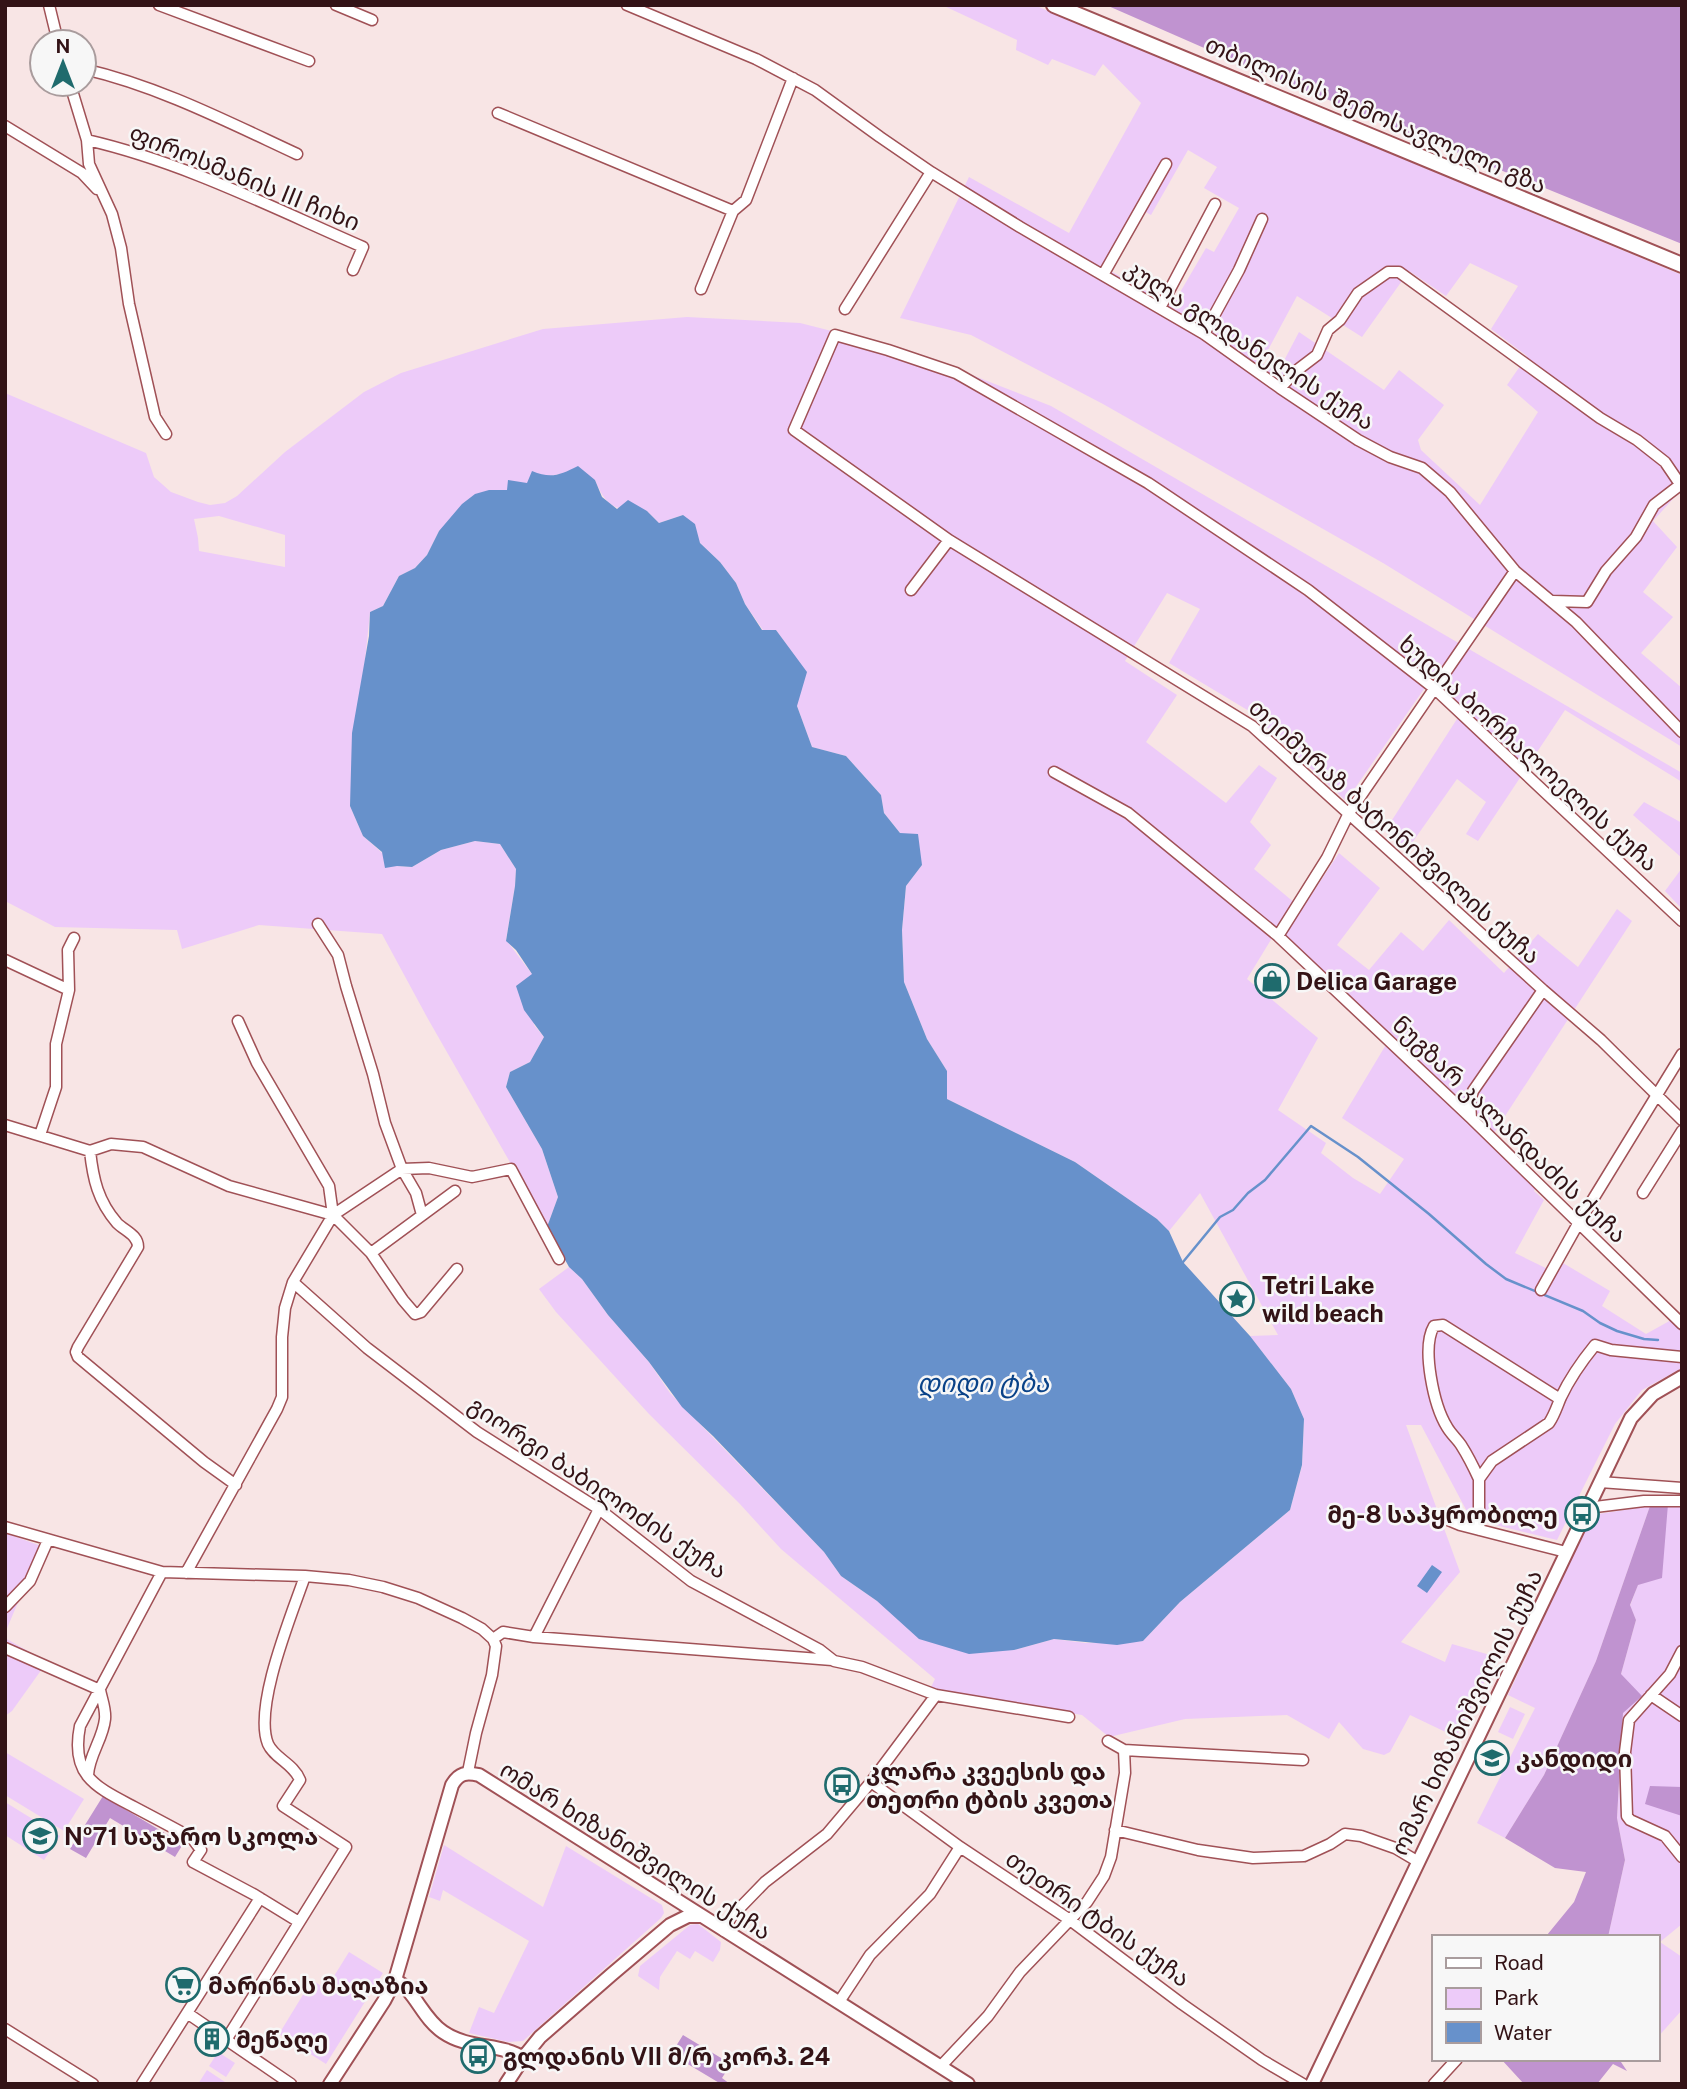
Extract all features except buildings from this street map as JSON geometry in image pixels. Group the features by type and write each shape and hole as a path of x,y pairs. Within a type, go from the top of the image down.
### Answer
{"highway":[{"name":"თბილისის შემოსავლელი გზა","path":"1054,5 1682,265"}],"main road":[{"name":"ომარ ხიზანიშვილის ქუჩა","path":"1312,2084 1631,1418 1653,1394 1682,1377"},
{"name":"ომარ ხიზანიშვილის ქუჩა","path":"330,2084 395,1980 452,1786 457,1777 468,1772 480,1775 964,2083"},
{"path":"666,1893 675,1910 670,1925"},
{"path":"506,2084 540,2037 670,1925 688,1916 702,1916"},
{"path":"395,1980 405,1986 432,2024 445,2034 477,2046 513,2052 523,2058"}],"street":[{"path":"50,5 55,28"},
{"path":"159,5 309,61"},
{"path":"336,5 372,20"},
{"name":"კულა გლდანელის ქუჩა","path":"627,5 756,59 815,90 931,172 1204,334 1359,440 1390,457 1422,468 1450,492 1515,571 1576,622 1682,732"},
{"path":"98,72 204,111 297,154"},
{"path":"701,289 733,211 746,200 793,78"},
{"path":"74,98 87,140 89,164 111,214 121,248 128,304 155,416 166,435"},
{"path":"498,113 733,211"},
{"path":"5,126 82,173 102,195"},
{"name":"ფიროსმანის III ჩიხი","path":"87,140 128,149 176,167 363,247 353,270"},
{"path":"1103,275 1166,164"},
{"path":"845,309 931,172"},
{"path":"1160,308 1215,204"},
{"path":"1204,334 1239,270 1262,219"},
{"path":"1280,388 1317,355 1328,330 1340,320 1358,293 1388,272 1399,272 1600,418 1637,440 1665,462 1681,486 1654,505 1636,537 1606,571 1587,602 1553,601"},
{"name":"თეიმურაზ ბატონიშვილის ქუჩა","path":"835,335 794,430 948,540 1252,726 1601,1040 1682,1120"},
{"name":"ხუდია ბორჩალოელის ქუჩა","path":"835,335 956,373 1148,483 1308,590 1434,688 1682,921"},
{"path":"911,590 948,540"},
{"path":"1278,936 1327,858 1349,813 1515,571"},
{"name":"ნუგზარ კალანდაძის ქუჩა","path":"1054,772 1128,813 1278,936 1471,1118 1682,1324"},
{"path":"318,924 338,955 385,1123 402,1169 416,1193 422,1215"},
{"path":"40,1135 56,1087 56,1044 68,990 68,950 74,938"},
{"path":"5,960 68,990"},
{"path":"1471,1118 1470,1102 1474,1091 1543,990"},
{"path":"238,1021 257,1063 329,1186 333,1215"},
{"path":"1541,1290 1578,1222 1682,1054"},
{"path":"5,1125 90,1151 111,1144 143,1147 229,1186 333,1215 371,1253 402,1300 415,1314 421,1312 457,1269"},
{"path":"1643,1193 1682,1132"},
{"path":"90,1151 93,1179 102,1202 118,1224 139,1243 78,1347 78,1357 204,1462 236,1485"},
{"path":"186,1573 282,1397 282,1328 285,1308 293,1282 333,1215 402,1169 429,1168 472,1177 510,1169 559,1259"},
{"path":"371,1253 455,1191"},
{"name":"გიორგი ბაბილოძის ქუჩა","path":"293,1282 367,1348 478,1432 599,1510 691,1581 820,1650 834,1661 862,1667 936,1695 1069,1717"},
{"path":"1479,1530 1479,1479 1460,1443 1447,1426 1430,1373 1429,1337 1434,1326 1443,1325 1560,1399"},
{"path":"1479,1479 1492,1461 1549,1423 1578,1366 1595,1345 1611,1350 1682,1357"},
{"path":"1600,1482 1682,1488"},
{"path":"1587,1508 1644,1501 1682,1501"},
{"path":"534,1637 599,1510"},
{"path":"1441,1517 1479,1530 1566,1552"},
{"path":"5,1527 162,1572 305,1576 349,1580 418,1598 462,1618 482,1629 493,1639 496,1646 492,1675 468,1772"},
{"path":"5,1607 30,1581 48,1540"},
{"path":"162,1572 80,1727 77,1744 82,1766 97,1788 192,1838 201,1850 193,1862 299,1922"},
{"path":"226,2040 345,1847 282,1806 300,1780 297,1773 269,1747 264,1730 270,1679 305,1576"},
{"path":"493,1639 503,1632 534,1637 834,1661"},
{"path":"5,1648 100,1690"},
{"path":"1682,1651 1670,1674 1629,1720 1625,1752 1627,1816 1630,1820 1665,1836 1682,1857"},
{"path":"88,1777 89,1763 105,1720 100,1690"},
{"path":"724,1931 732,1917 765,1882 827,1834 871,1782 936,1695"},
{"path":"1651,1695 1682,1716"},
{"path":"1108,1741 1124,1750 1303,1760"},
{"path":"941,2066 988,2016 1020,1972 1087,1902 1104,1876 1111,1857 1125,1773 1124,1750"},
{"name":"თეთრი ტბის ქუჩა","path":"871,1782 960,1847 1070,1920 1262,2060 1303,2084"},
{"path":"1115,1830 1198,1850 1253,1857 1304,1856 1345,1834 1361,1836 1395,1848 1417,1861"},
{"path":"839,2002 870,1955 930,1894 960,1847"},
{"path":"142,2084 260,1898"},
{"path":"187,2013 291,2084"},
{"path":"5,2029 93,2084"},
{"path":"1434,2084 1455,2061"}],"green space":[{"path":"942,5 1034,5 1682,275 1682,489 1653,521 1677,547 1643,592 1673,617 1641,653 1682,688 1682,747 1383,563 1103,404 971,335 900,318 969,177 1069,233 1141,103 1103,64 1095,76 1052,59 1048,65 1016,50 1017,40","holes":["1188,150 1217,167 1204,188 1239,208 1214,252 1206,248 1172,306 1109,270 1144,211 1151,215","1470,263 1518,286 1491,329 1527,356 1507,385 1538,412 1480,505 1421,450 1418,440 1444,405 1399,370 1384,390 1299,332 1278,372 1261,363 1297,296 1362,337 1409,271 1446,296"]},
{"path":"687,317 800,323 887,345 959,370 1051,406 1682,773 1682,782 1565,710 1478,841 1466,834 1486,802 1457,779 1407,850 1385,831 1464,708 1431,679 1346,801 1249,711 1169,663 1200,609 1167,593 1125,661 1177,695 1146,742 1226,803 1259,765 1277,778 1250,822 1271,845 1254,869 1302,909 1339,853 1380,888 1337,945 1369,970 1401,932 1423,951 1449,920 1504,973 1538,934 1578,967 1617,909 1632,921 1494,1133 1540,1179 1534,1191 1544,1200 1515,1253 1556,1273 1563,1263 1610,1291 1602,1306 1646,1334 1682,1314 1682,1368 1642,1390 1615,1424 1557,1540 1471,1519 1421,1425 1406,1425 1460,1572 1401,1642 1445,1662 1452,1644 1497,1657 1456,1737 1410,1715 1390,1752 1384,1755 1363,1749 1339,1722 1329,1739 1287,1715 1185,1719 1109,1737 1082,1715 930,1689 935,1679 781,1549 739,1503 649,1414 556,1312 539,1289 569,1267 582,1279 608,1315 649,1362 670,1393 824,1552 841,1576 877,1601 1014,1650 1054,1639 1086,1643 1143,1641 1180,1602 1290,1510 1302,1466 1304,1419 1291,1389 1250,1336 1278,1335 1200,1193 1169,1231 1157,1219 1075,1162 947,1099 947,1071 927,1039 904,982 902,930 906,886 922,865 884,813 881,795 846,756 812,747 797,706 792,652 776,630 763,630 745,604 736,583 720,562 700,543 683,515 659,523 647,511 621,508 609,503 595,480 564,473 546,477 507,490 439,531 427,555 415,568 399,576 383,606 370,612 350,806 363,836 397,866 412,867 441,850 475,841 500,844 516,869 506,940 532,974 534,1025 544,1037 530,1062 510,1072 506,1087 542,1149 558,1197 547,1227 382,934 259,925 182,949 177,930 55,927 5,901 5,393 146,453 154,477 171,492 210,505 225,503 237,496 285,452 364,392 401,373 543,329","holes":["219,516 285,535 285,567 199,551 194,519","1136,813 1269,925 1528,1181 1387,1043 1342,1118 1404,1159 1380,1194 1353,1178 1321,1153 1326,1143 1278,1110 1318,1038 1247,979 1272,938 1129,820"]},
{"path":"1644,802 1682,823 1682,858 1633,815"},
{"path":"1682,868 1682,909 1665,891"},
{"path":"1668,1504 1682,1505 1682,1924 1660,1942 1682,1957 1682,2010 1659,2036 1659,1935 1608,1935 1625,1860 1617,1818 1623,1713 1621,1674 1636,1620 1630,1606"},
{"path":"1650,1506 1596,1661 1544,1775 1505,1838 1477,1823 1535,1708 1508,1695 1592,1515"},
{"path":"5,1533 44,1547 5,1633"},
{"path":"5,1638 47,1662 12,1711 5,1716"},
{"path":"1510,1707 1525,1714 1513,1739 1498,1732"},
{"path":"5,1752 84,1799 64,1831 5,1795"},
{"path":"5,1802 60,1836 44,1860 5,1835"},
{"path":"444,1845 543,1907 566,1846 662,1905 664,1913 523,2041 508,2042 469,2033 479,2007 494,2013 529,1941 443,1890 440,1901 429,1897"},
{"path":"698,1924 721,1942 713,1962 695,1951 690,1959 677,1951 660,1977 659,1990 638,1976 640,1966 690,1925"},
{"path":"349,1952 383,1973 326,2064 279,2034 312,1980 326,1989"},
{"path":"218,2052 235,2063 226,2077 209,2066"},
{"path":"207,2070 225,2082 224,2084 198,2084"}],"shaded area":[{"path":"1106,5 1682,5 1682,244 1243,65"},
{"path":"1668,1504 1662,1578 1638,1585 1630,1605 1636,1620 1621,1674 1642,1696 1623,1713 1617,1818 1625,1860 1608,1935 1547,1935 1574,1902 1586,1872 1555,1868 1505,1838 1544,1775 1596,1661 1650,1506"},
{"path":"1650,1786 1682,1787 1682,1816 1645,1804"},
{"path":"103,1796 183,1844 175,1857 110,1818 86,1858 70,1849"},
{"path":"683,2035 731,2064 722,2078 730,2084 721,2084 671,2054"},
{"path":"1503,2061 1620,2061 1627,2071 1613,2064 1597,2084 1524,2084"}],"water":[{"name":"დიდი ტბა","path":"578,466 595,480 602,497 617,509 628,500 647,511 659,523 683,515 695,524 700,543 720,562 736,583 745,604 762,630 776,630 807,672 797,706 812,747 846,756 881,795 884,813 900,833 918,834 922,865 906,886 902,930 904,982 927,1039 947,1071 947,1099 1075,1162 1157,1219 1169,1231 1183,1262 1250,1336 1291,1389 1304,1419 1302,1465 1290,1510 1180,1602 1143,1641 1117,1645 1054,1639 1014,1650 969,1654 919,1639 877,1601 841,1576 824,1552 682,1407 649,1362 608,1315 582,1279 569,1267 547,1227 558,1197 542,1149 506,1087 510,1072 530,1062 544,1037 524,1010 516,986 532,974 516,950 506,941 516,869 500,844 475,841 441,850 412,867 385,868 382,852 363,836 350,806 352,733 369,636 370,612 383,606 399,576 415,568 427,555 439,531 462,504 475,494 489,490 507,490 508,480 527,483 532,471 555,475"},
{"path":"1432,1565 1442,1572 1427,1593 1417,1586"}],"waterway":[{"path":"1183,1262 1220,1217 1233,1210 1248,1193 1265,1180 1311,1126 1358,1157 1506,1279 1583,1311 1617,1331 1658,1340"}],"place":[{"name":"Delica Garage","path":"1272,981"},
{"name":"Tetri Lake wild beach","path":"1237,1299"},
{"name":"მე-8 საპყრობილე","path":"1582,1514"},
{"name":"კანდიდი","path":"1492,1758"},
{"name":"კლარა კვეესის და თეთრი ტბის კვეთა","path":"842,1785"},
{"name":"№71 საჯარო სკოლა","path":"40,1836"},
{"name":"მარინას მაღაზია","path":"183,1985"},
{"name":"მეწაღე","path":"212,2039"},
{"name":"გლდანის VII მ/რ კორპ. 24","path":"478,2056"}]}
